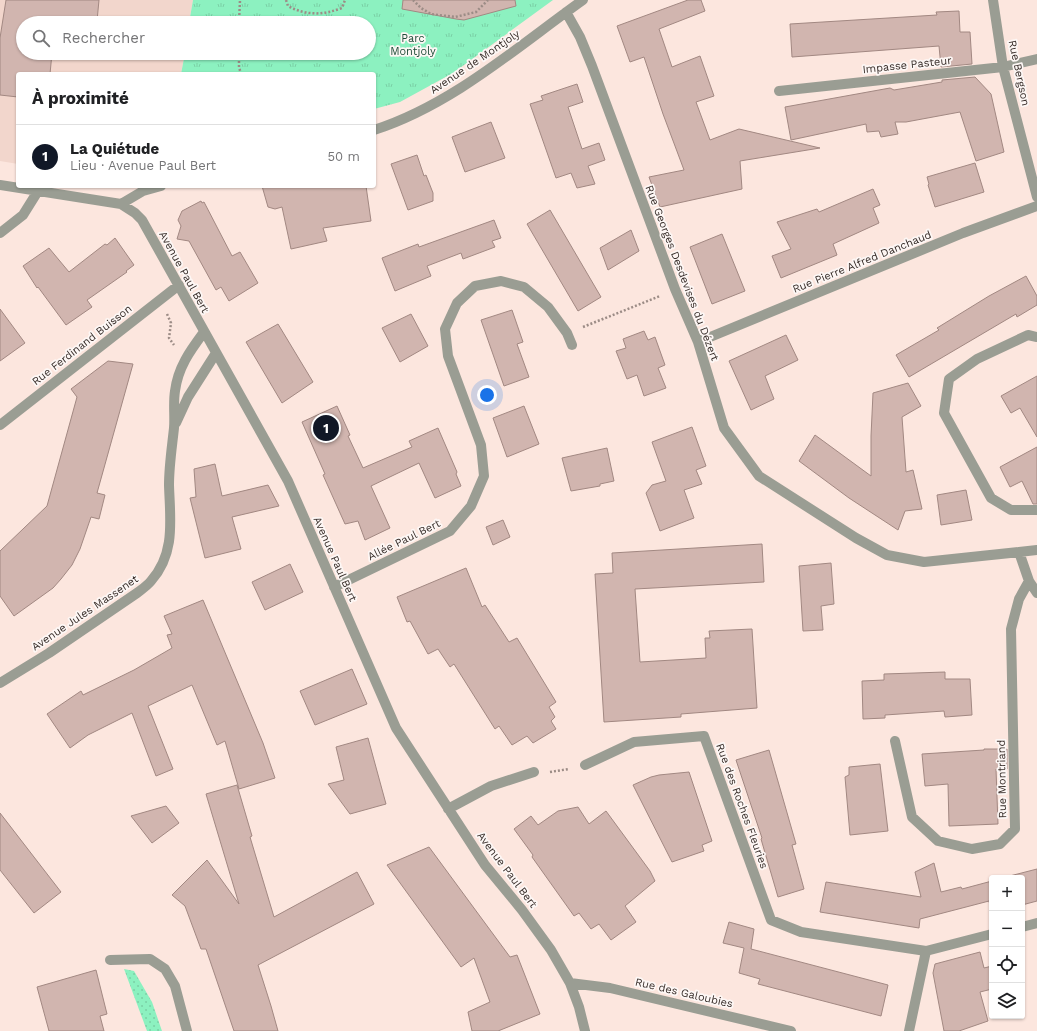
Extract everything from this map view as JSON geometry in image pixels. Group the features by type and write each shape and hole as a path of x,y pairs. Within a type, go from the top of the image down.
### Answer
{"street":[{"name":"Avenue de Montjoly","path":"376,129 421,112 528,41 583,0"},
{"name":"Rue Bergson","path":"993,0 1003,67 1037,196"},
{"name":"Rue Georges Desdevises du Dézert","path":"566,12 580,37 589,59 675,290 698,342 724,428 759,476 856,538 888,555 924,562 1037,550"},
{"name":"Impasse Pasteur","path":"779,91 1003,67 1037,59"},
{"name":"Avenue Paul Bert","path":"0,185 16,188"},
{"name":"Avenue Paul Bert","path":"19,188 121,204 135,213 142,220 288,481 396,728 485,865 522,910 551,950 570,982 579,1007 585,1031"},
{"path":"121,204 144,191 154,188"},
{"path":"0,233 23,215 38,191"},
{"name":"Rue Pierre Alfred Danchaud","path":"698,342 963,233 1037,206"},
{"name":"Allée Paul Bert","path":"334,587 450,531 471,506 484,476 481,445 448,356 445,329 457,303 476,286 501,281 524,287 548,307 572,344"},
{"name":"Rue Ferdinand Buisson","path":"0,425 179,285"},
{"name":"Avenue Jules Massenet","path":"0,682 49,653 137,593 151,582 160,570 170,543 171,529 169,485 174,428 175,391 184,361 204,332"},
{"path":"1037,338 1028,334 977,359 949,379 944,413 991,498 1011,510 1037,510"},
{"name":"Avenue Jules Massenet","path":"174,428 188,397 216,353"},
{"path":"1019,552 1029,581 1037,593"},
{"name":"Rue Montriand","path":"895,741 912,817 938,841 972,849 1000,844 1015,829 1011,629 1019,599 1029,581"},
{"name":"Rue des Roches Fleuries","path":"585,765 634,742 704,736 771,920 801,932 926,951 989,935"},
{"path":"448,809 491,786 534,772"},
{"path":"1025,926 1037,923"},
{"path":"909,1031 926,951"},
{"path":"110,960 150,959 165,969 175,986 187,1031"},
{"name":"Rue des Galoubies","path":"570,982 610,988 791,1031"}],"path":[{"path":"239,16 240,0"},
{"path":"286,0 288,6 314,14 328,13 342,8 345,0"},
{"path":"414,0 421,8 431,14 455,17 476,12 488,0"},
{"path":"239,60 238,68 240,72"},
{"path":"566,333 675,290"},
{"path":"161,299 171,323 169,338"},
{"path":"534,772 556,772 585,765"}],"shaded area":[{"path":"0,0 193,0 190,16 16,16 16,60 184,60 181,72 16,72 16,164 0,161"}],"green space":[{"name":"Parc Montjoly","path":"193,0 553,0 453,73 400,102 376,108 376,72 181,72 184,60 376,60 376,16 190,16"},
{"path":"124,969 134,971 152,1002 162,1031 147,1031"}],"building":[{"path":"6,0 99,0 97,16 16,16 16,60 51,60 50,72 16,72 16,97 0,95 0,38"},
{"path":"403,0 515,0 516,6 464,20 402,9"},
{"path":"688,0 701,0 705,11 659,29 672,67 700,56 714,96 696,102 710,140 739,129 820,148 740,161 742,189 660,207 649,177 684,170 644,57 630,62 617,26"},
{"path":"959,11 960,32 970,32 972,64 941,67 939,46 792,57 790,24 937,15 936,12"},
{"path":"975,77 991,94 1004,152 976,161 960,112 906,122 895,122 898,134 881,137 879,131 867,132 866,124 791,140 785,107 890,88 894,90 942,82 942,80"},
{"path":"577,84 583,102 568,107 582,149 599,143 605,160 588,166 595,184 577,188 571,173 556,178 530,104 543,100 541,96"},
{"path":"491,122 505,158 465,172 452,137"},
{"path":"417,155 424,176 426,175 433,193 433,201 408,210 391,164"},
{"path":"975,163 984,192 935,207 927,177"},
{"path":"263,188 366,188 371,221 323,228 327,241 291,249 282,207 275,209 268,207"},
{"path":"873,189 880,205 873,208 879,223 833,244 837,255 781,278 772,256 791,249 777,222 817,209 819,212"},
{"path":"201,201 202,203 204,202 232,256 240,252 258,283 229,301 221,287 216,290 189,241 177,239 181,226 178,220 182,211"},
{"path":"550,210 601,297 578,311 527,224"},
{"path":"494,220 501,238 492,241 495,247 463,259 461,253 427,266 431,276 395,291 382,258 418,244 419,247"},
{"path":"631,230 639,251 608,270 600,248"},
{"path":"722,234 745,291 712,304 690,247"},
{"path":"115,238 134,265 126,271 127,272 87,300 92,307 66,325 38,287 37,288 23,266 49,248 69,272"},
{"path":"1026,276 1037,296 1037,305 1017,317 1016,314 909,377 896,355 939,330 937,328 989,296"},
{"path":"0,309 25,343 0,361"},
{"path":"512,310 523,342 517,344 529,377 504,386 481,320"},
{"path":"411,314 428,346 400,362 382,328"},
{"path":"278,324 313,382 282,403 246,342"},
{"path":"644,331 648,340 655,337 665,365 658,368 666,388 644,396 637,375 627,379 616,351 626,348 623,339"},
{"path":"786,335 798,360 765,376 774,399 751,410 729,361"},
{"path":"108,361 133,364 97,493 105,495 99,519 91,517 80,549 72,565 61,579 53,588 14,616 0,596 0,551 47,506 77,397 71,389"},
{"path":"1037,376 1037,437 1020,408 1011,413 1001,396"},
{"path":"908,383 921,406 902,417 906,472 913,470 922,509 905,511 898,530 849,498 799,461 815,435 871,476 873,393"},
{"path":"337,406 350,435 348,436 363,468 412,447 409,441 438,428 457,472 456,474 461,486 435,498 419,463 371,486 390,528 365,540 358,521 345,524 323,475 325,474 302,422"},
{"path":"524,406 539,444 507,457 493,418"},
{"path":"692,427 706,466 696,470 702,484 684,490 694,518 660,531 646,493 652,485 666,481 652,442"},
{"path":"1037,447 1037,504 1033,504 1022,481 1010,487 1000,467"},
{"path":"607,448 614,481 600,484 600,486 571,491 562,458"},
{"path":"215,464 222,496 268,485 279,506 232,517 241,549 205,558 190,498 196,497 194,469"},
{"path":"966,490 972,520 941,525 937,495"},
{"path":"503,520 510,537 493,545 486,527"},
{"path":"762,544 764,582 635,589 640,662 706,658 705,638 710,638 709,631 752,629 757,708 681,714 681,717 604,722 595,574 613,573 612,553"},
{"path":"831,563 834,604 821,606 823,630 803,631 799,566"},
{"path":"290,564 303,592 265,610 252,582"},
{"path":"466,568 482,607 485,605 509,642 517,638 556,702 549,707 555,717 551,721 556,729 533,743 527,736 512,745 499,726 495,729 454,664 450,667 438,649 428,654 410,621 407,622 397,597"},
{"path":"203,600 263,743 275,778 239,789 225,741 217,745 192,685 148,706 173,769 156,776 132,713 88,735 70,748 47,714 81,691 83,695 134,670 172,648 167,635 172,634 164,616"},
{"path":"352,669 367,704 315,725 300,691"},
{"path":"945,672 945,679 970,679 972,715 945,717 944,711 885,715 885,718 863,719 862,681 884,680 884,674"},
{"path":"368,738 386,804 350,814 328,784 344,780 336,747"},
{"path":"984,749 1007,749 1007,769 996,769 998,824 949,826 948,784 925,786 922,754"},
{"path":"769,750 796,844 792,845 804,889 778,897 761,839 762,838 736,760"},
{"path":"880,764 888,831 850,835 845,777 849,775 849,767"},
{"path":"689,772 712,841 702,845 704,851 672,862 633,785 659,775"},
{"path":"237,785 252,836 250,837 274,917 357,872 374,904 258,965 278,1031 234,1031 206,949 201,949 185,906 172,895 207,860 239,904 206,794"},
{"path":"166,806 179,823 152,843 131,816"},
{"path":"578,807 589,824 606,811 650,871 655,881 625,906 636,922 611,940 599,924 591,929 579,913 574,916 514,829 531,816 538,825 558,811"},
{"path":"0,813 61,892 34,913 0,870"},
{"path":"429,847 510,957 517,955 540,1014 498,1031 472,1031 468,1012 490,1002 474,958 461,967 387,865"},
{"path":"934,863 941,892 961,887 962,889 989,882 989,901 920,919 919,928 820,912 826,882 921,897 915,872"},
{"path":"1037,869 1037,901 1025,904 1025,875 1014,875"},
{"path":"729,922 754,929 751,949 888,985 881,1016 758,984 760,979 739,973 744,948 723,943"},
{"path":"980,952 984,968 989,967 989,990 980,992 988,1021 959,1031 944,1031 933,973 935,964"},
{"path":"96,970 107,1014 100,1016 104,1031 49,1031 37,987"}],"place":[{"name":"La Quiétude","path":"326,428"}]}
